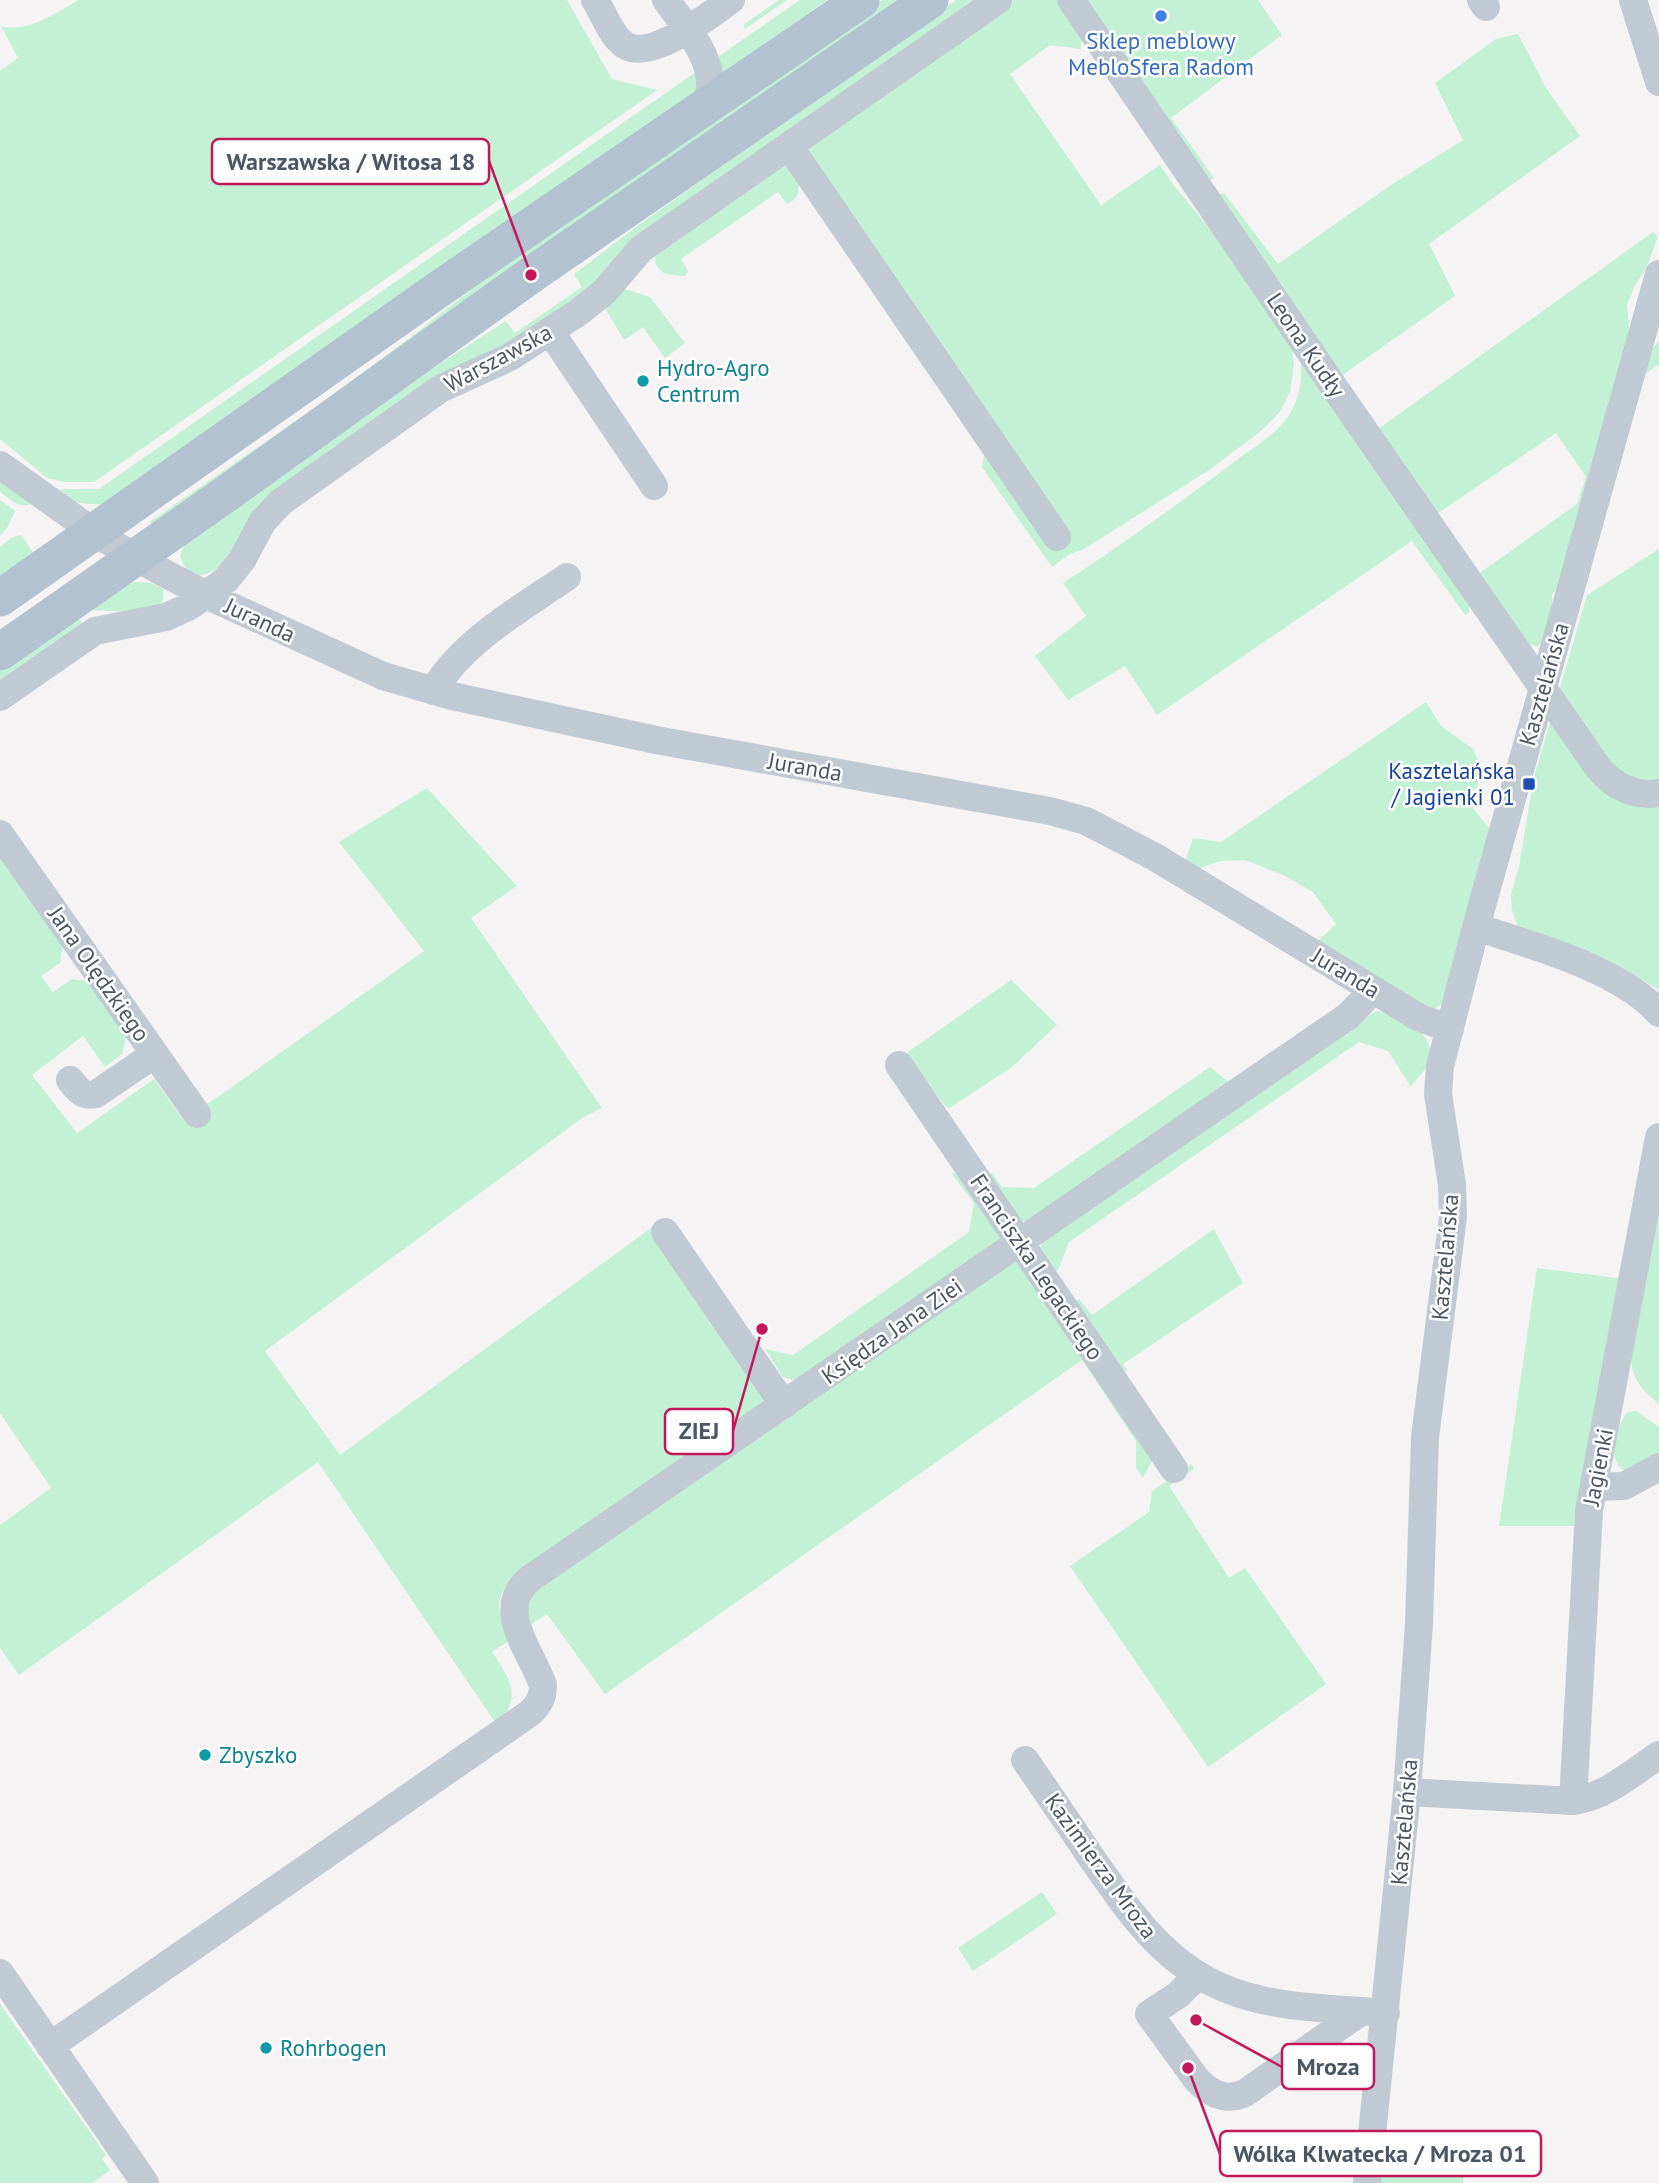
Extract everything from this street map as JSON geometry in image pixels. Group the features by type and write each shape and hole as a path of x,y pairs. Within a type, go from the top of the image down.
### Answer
{"main road":[{"path":"0,598 442,287 861,0"},
{"name":"Warszawska","path":"0,652 520,283 930,0"}],"street":[{"path":"596,0 620,42 639,50 657,45 687,30 731,0"},
{"path":"666,0 699,48 708,71 709,92 704,109"},
{"name":"Warszawska","path":"0,697 95,631 166,617 206,595 236,570 262,522 270,511 288,496 440,389 510,357 550,331 598,297 641,249 998,0"},
{"name":"Leona Kudły","path":"1071,0 1326,376 1543,688"},
{"path":"1633,0 1659,82"},
{"path":"789,146 1057,537"},
{"name":"Kasztelańska","path":"1367,2183 1374,2012 1408,1792 1419,1624 1425,1437 1453,1217 1452,1185 1438,1094 1440,1066 1476,927 1659,274"},
{"path":"550,331 654,486"},
{"name":"Juranda","path":"0,465 94,532 136,558 206,595 383,676 433,691 656,740 1050,811 1086,821 1155,857 1418,1017 1450,1029"},
{"path":"433,691 445,673 472,646 567,577"},
{"path":"1543,688 1599,769 1614,784 1635,793 1659,793"},
{"name":"Jana Olędzkiego","path":"0,834 197,1114"},
{"path":"1476,927 1601,973 1637,993 1659,1013"},
{"name":"Księdza Jana Ziei","path":"50,2046 530,1713 543,1695 543,1685 515,1619 515,1595 522,1586 1348,1016 1362,1002 1370,988"},
{"path":"70,1080 81,1094 96,1094 155,1054"},
{"name":"Franciszka Legackiego","path":"899,1065 1174,1469"},
{"name":"Jagienki","path":"1573,1801 1586,1535 1659,1137"},
{"path":"665,1232 784,1405"},
{"path":"1594,1487 1624,1486 1659,1467"},
{"path":"1408,1792 1573,1801 1588,1799 1659,1755"},
{"name":"Kazimierza Mroza","path":"1025,1760 1132,1916 1154,1941 1198,1975 1223,1988 1256,1999 1374,2012"},
{"path":"0,1973 145,2183"},
{"path":"1198,1975 1178,1995 1149,2014 1197,2080 1213,2094 1238,2096 1374,2012"}],"green space":[{"path":"78,0 567,0 612,79 657,90 94,482 65,482 47,478 0,439 0,71 18,58 0,24 13,28 33,24"},
{"path":"779,0 787,0 745,29 743,25"},
{"path":"800,0 827,0 723,74 719,56"},
{"path":"882,0 903,0 151,527 151,521 310,411 491,274"},
{"path":"956,0 983,0 543,325 470,363 230,560 208,573 195,575 189,572 180,555 184,545 419,377 506,321 515,333 582,287 574,274 640,224"},
{"path":"1014,0 1061,0 1082,31 1081,49 1050,45 1010,74 1101,205 1160,165 1230,254 1290,338 1294,364 1290,392 1279,413 1261,431 1209,470 1052,567 982,467 986,443 809,151 810,144 819,136"},
{"path":"1081,0 1258,0 1282,35 1171,118 1214,178 1205,184"},
{"path":"1518,34 1546,88 1580,136 1429,244 1455,296 1341,376 1213,196 1224,193 1278,264 1391,185 1463,140 1435,83 1496,39"},
{"path":"700,69 696,92 104,504 80,503 57,495 62,489 99,489"},
{"path":"783,164 792,166 798,182 798,192 793,201 787,204 778,192 681,259 688,271 685,276 660,270 655,253"},
{"path":"1653,232 1658,236 1647,267 1635,285 1627,305 1629,327 1626,346 1561,582 1552,595 1551,628 1538,647 1520,641 1474,577 1577,504 1586,477 1556,433 1434,516 1378,429"},
{"path":"618,287 650,297 685,343 665,358 643,327 624,340 605,308"},
{"path":"1659,341 1659,364 1646,374 1649,352"},
{"path":"1299,352 1469,604 1469,612 1465,615 1412,541 1157,715 1125,666 1068,700 1035,656 1086,616 1063,583 1152,522 1277,430 1292,411 1298,395 1301,378"},
{"path":"0,479 31,504 18,504 0,492"},
{"path":"0,500 15,511 0,536"},
{"path":"21,535 34,554 0,576 0,547 11,538"},
{"path":"1659,549 1659,990 1620,967 1530,937 1517,925 1511,895 1519,866 1534,777 1587,595"},
{"path":"134,582 151,583 164,589 162,605 149,613 90,610 126,585"},
{"path":"78,617 85,628 0,687 0,671"},
{"path":"1426,702 1441,726 1473,749 1481,767 1477,786 1468,802 1497,838 1446,1001 1436,1008 1423,1008 1318,941 1336,924 1313,892 1285,876 1245,860 1220,861 1200,868 1184,865 1193,838 1221,842"},
{"path":"427,788 517,886 471,918 602,1108 582,1118 265,1351 340,1455 655,1225 771,1401 510,1581 499,1604 510,1640 492,1652 508,1679 512,1697 510,1706 495,1722 318,1462 19,1675 0,1648 0,1525 51,1488 0,1413 0,855 63,944 60,963 41,976 53,992 72,979 90,982 126,1036 122,1054 105,1067 83,1036 32,1075 77,1133 154,1079 182,1118 215,1099 424,951 339,842"},
{"path":"1011,980 1057,1025 1012,1067 948,1109 905,1054"},
{"path":"1376,1011 1406,1021 1423,1035 1428,1044 1428,1064 1411,1087 1388,1051 1359,1042 1069,1242 1055,1272 1040,1250 1043,1238"},
{"path":"1210,1067 1230,1083 1026,1222 1019,1219 988,1177 992,1173 1002,1187 1034,1188"},
{"path":"959,1170 1005,1236 797,1381 783,1377 765,1349 793,1355 969,1232 974,1203 952,1174"},
{"path":"1659,1199 1659,1404 1640,1386 1631,1361"},
{"path":"1214,1229 1243,1283 1123,1364 1127,1371 1120,1375 1072,1304 1079,1299 1092,1315"},
{"path":"1014,1257 1153,1459 1143,1478 1136,1468 1136,1441 1082,1360 605,1694 547,1614 529,1626 525,1608 533,1590"},
{"path":"1537,1268 1625,1279 1575,1526 1499,1526"},
{"path":"1636,1411 1659,1427 1659,1462 1626,1472 1615,1459 1614,1444 1626,1413"},
{"path":"1191,1464 1194,1469 1169,1486 1229,1578 1245,1568 1326,1684 1208,1767 1070,1566 1149,1512 1152,1491"},
{"path":"1042,1892 1057,1914 973,1971 958,1948"},
{"path":"0,2004 106,2155 102,2159 110,2170 92,2183 0,2183"},
{"path":"1381,2137 1465,2146 1463,2183 1376,2183"}],"place":[{"name":"Sklep meblowy MebloSfera Radom","path":"1161,16"},
{"name":"Warszawska / Witosa 18","path":"531,275"},
{"name":"Hydro-Agro Centrum","path":"643,381"},
{"name":"Kasztelańska / Jagienki 01","path":"1529,784"},
{"name":"ZIEJ","path":"762,1329"},
{"name":"Zbyszko","path":"205,1755"},
{"name":"Mroza","path":"1196,2020"},
{"name":"Rohrbogen","path":"266,2048"},
{"name":"Wólka Klwatecka / Mroza 01","path":"1188,2068"}]}
